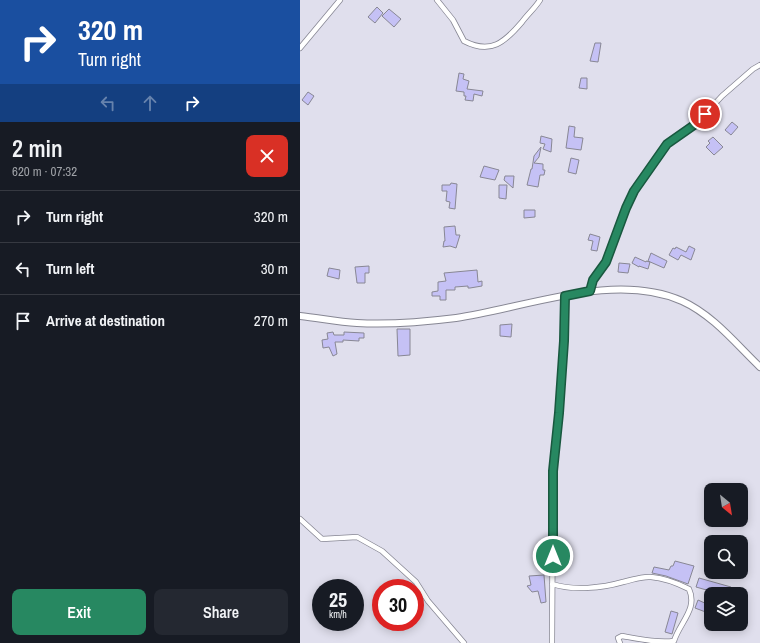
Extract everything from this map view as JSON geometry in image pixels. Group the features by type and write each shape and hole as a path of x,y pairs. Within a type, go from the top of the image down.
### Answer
{"main road":[{"path":"300,316 356,323 395,324 457,318 590,291 645,291 665,295 682,301 701,312 714,322 760,367"}],"street":[{"path":"300,48 340,0"},
{"path":"437,0 453,20 464,41 478,47 498,44 506,40 540,0"},
{"path":"590,291 593,280 606,262 626,208 634,191 667,144 697,123 722,96 753,69 760,65"},
{"path":"552,643 553,471 564,348 565,296"},
{"path":"300,519 322,539 356,537 382,551 416,582 428,601 464,643"},
{"path":"552,584 563,588 583,588 623,582 637,577 651,577 677,583 689,589 693,597 692,604 677,630 674,641 651,642 622,636 618,638 620,643"}],"building":[{"path":"377,7 383,13 375,23 368,17"},
{"path":"389,9 401,19 394,27 382,16"},
{"path":"595,43 601,43 598,62 590,61"},
{"path":"459,73 464,74 463,79 469,81 467,89 483,91 482,96 474,94 473,101 465,100 466,96 464,96 464,92 456,91"},
{"path":"581,78 587,78 587,89 579,88"},
{"path":"308,92 314,96 308,105 302,100"},
{"path":"732,122 738,127 731,135 725,130"},
{"path":"569,126 575,127 574,137 583,138 581,150 566,148"},
{"path":"541,136 552,139 551,152 543,149 545,144 540,143"},
{"path":"713,137 723,147 714,155 706,147 710,143 708,141"},
{"path":"541,147 539,157 534,163 543,164 543,170 545,170 544,175 540,175 538,187 527,185 534,156"},
{"path":"571,158 579,160 576,174 568,172"},
{"path":"484,166 499,170 495,180 480,177"},
{"path":"505,176 514,176 513,188 504,180"},
{"path":"451,183 457,184 455,209 449,208 450,202 446,201 447,191 442,191 442,185 450,185"},
{"path":"499,185 507,185 506,199 499,198"},
{"path":"524,210 535,210 535,217 524,218"},
{"path":"455,226 456,235 460,235 456,248 450,246 443,247 445,241 444,227"},
{"path":"590,234 600,237 597,251 591,250 593,241 588,240"},
{"path":"689,246 695,249 691,260 681,255 678,260 669,255 673,248 675,249 676,247 686,252"},
{"path":"651,253 667,261 664,268 648,261"},
{"path":"635,257 646,262 650,262 648,269 639,267 632,263"},
{"path":"619,263 630,264 628,273 618,272"},
{"path":"369,266 369,273 365,273 365,283 357,283 355,267"},
{"path":"329,268 340,270 339,279 327,276"},
{"path":"477,270 478,282 482,281 482,286 470,288 468,288 468,286 455,287 455,290 446,290 446,300 440,300 440,296 432,296 432,292 438,291 438,282 446,281 444,273"},
{"path":"512,324 511,337 500,336 500,325"},
{"path":"397,329 410,329 410,355 398,356"},
{"path":"333,332 334,335 344,335 344,332 364,333 364,338 359,338 359,341 343,340 343,342 335,342 337,354 333,356 329,347 323,348 322,340 328,339 327,333"},
{"path":"675,561 694,566 688,584 666,576 652,573 654,567 669,570"},
{"path":"544,575 546,602 541,603 538,591 532,592 527,586 531,585 529,576"},
{"path":"699,578 731,587 704,587 704,589 696,587"},
{"path":"698,600 704,603 704,611 695,608"},
{"path":"671,611 678,613 672,634 665,632"}],"route":[{"path":"553,556 553,471 564,341 565,296 590,291 593,280 606,262 626,208 634,191 653,167 667,144 697,123 705,114"}]}
